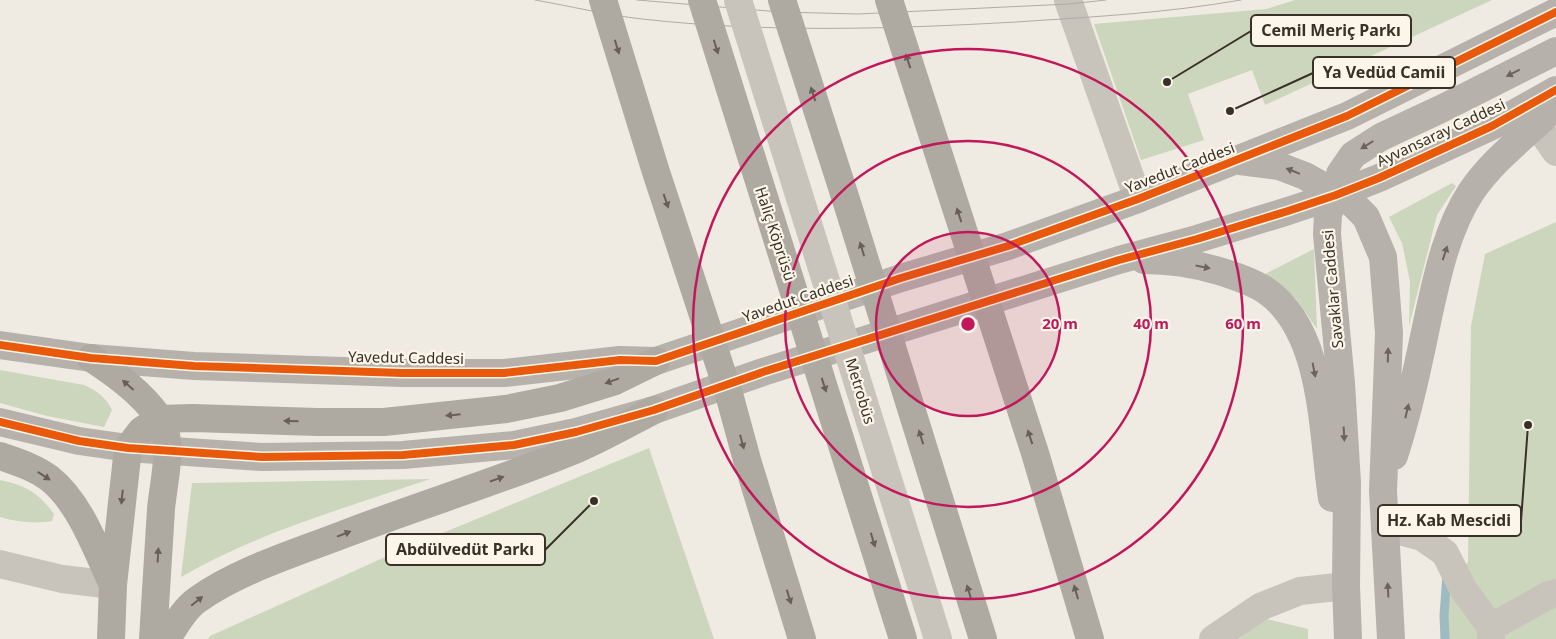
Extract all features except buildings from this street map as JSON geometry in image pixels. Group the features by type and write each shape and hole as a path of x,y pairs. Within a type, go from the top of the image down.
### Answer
{"highway":[{"path":"603,0 656,172 729,394 747,460 802,639"},
{"name":"Haliç Köprüsü","path":"702,0 903,639"},
{"path":"782,0 857,233 983,639"},
{"path":"888,0 1035,453 1090,639"},
{"path":"91,358 134,390 164,427 167,451 161,508 153,639"},
{"path":"111,639 114,586 128,448 141,431 159,419 384,422 506,409 560,398 597,387 615,381 656,361"},
{"path":"167,639 179,619 195,601 238,577 406,510 512,474 579,448 654,410"},
{"path":"0,456 29,466 49,478 68,496 114,586"}],"main road":[{"name":"Yavedut Caddesi","path":"0,345 91,358 194,366 402,374 504,373 620,360 656,361 901,278 1008,246 1236,161 1347,116 1556,12"},
{"name":"Savaklar Caddesi","path":"1348,639 1346,586 1347,483 1342,383 1327,234 1328,214 1336,195 1340,174 1353,155 1381,137 1556,51"},
{"name":"Ayvansaray Caddesi","path":"1336,195 1492,126 1556,90"},
{"path":"1383,491 1404,426 1443,255 1457,217 1471,193 1490,167 1556,106"},
{"path":"1236,161 1280,166 1305,176 1351,202 1361,211 1376,238 1383,257 1389,333 1383,491 1391,639"},
{"path":"0,422 79,441 128,448 262,457 403,455 514,445 576,432 654,410 763,372 1120,260 1197,239 1336,195"},
{"path":"1120,260 1155,260 1185,264 1241,277 1265,290 1279,302 1293,320 1312,360 1319,396 1328,472 1346,586"}],"street":[{"name":"Metrobüs","path":"738,0 938,639"},
{"path":"1068,0 1138,199"},
{"path":"1537,125 1556,152"},
{"path":"1385,527 1422,537 1445,554 1491,633 1548,595 1556,593"},
{"path":"0,564 62,579 114,586"},
{"path":"1214,639 1260,607 1300,591 1346,586"}],"green space":[{"path":"1295,0 1492,0 1265,105 1252,70 1188,94 1204,140 1141,160 1094,24 1266,9"},
{"path":"1452,183 1456,186 1437,215 1409,326 1410,282 1402,243 1389,217"},
{"path":"1556,222 1556,639 1443,639 1441,597 1468,562 1471,326 1485,254"},
{"path":"1314,249 1317,329 1296,299 1265,274"},
{"path":"0,370 84,385 101,395 112,410 104,427 47,416 0,403"},
{"path":"649,448 714,639 208,639 210,636 394,553"},
{"path":"430,479 271,534 210,561 181,577 192,483"},
{"path":"0,480 17,484 37,495 54,514 52,521 26,522 0,517"},
{"path":"1263,618 1308,629 1308,639 1239,639"}],"waterway":[{"path":"1445,639 1444,615 1447,575"}],"tram line":[{"path":"535,0 642,19 782,28 876,28 1016,22 1157,11 1241,0"},
{"path":"637,0 780,12 858,14 1069,4 1106,0"}],"cycle path":[{"path":"0,345 91,358 194,366 402,373 504,373 620,360 656,361 901,278 1008,246 1138,199 1347,116 1556,12"},
{"path":"0,422 79,441 128,448 262,457 403,455 514,445 576,432 654,410 763,372 1119,260 1197,239 1336,195 1379,178 1492,126 1556,90"}],"place":[{"name":"Cemil Meriç Parkı","path":"1167,82"},
{"name":"Ya Vedüd Camii","path":"1230,111"},
{"name":"Hz. Kab Mescidi","path":"1528,425"},
{"name":"Abdülvedüt Parkı","path":"594,501"}]}
